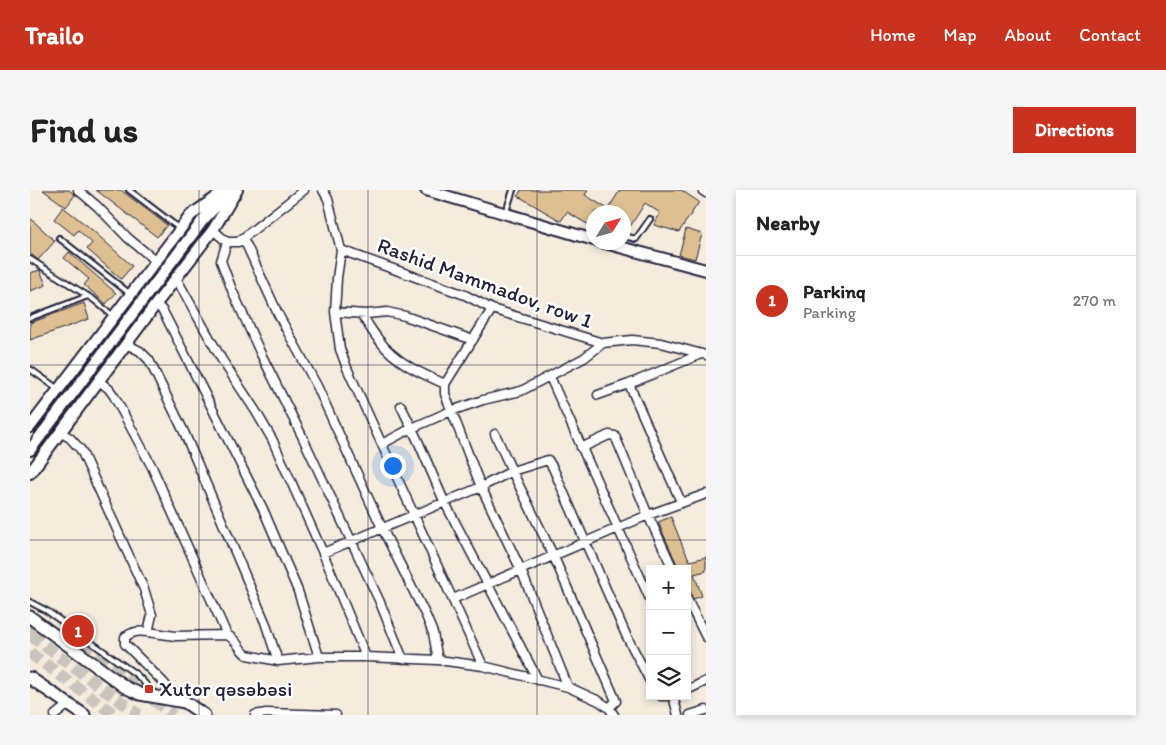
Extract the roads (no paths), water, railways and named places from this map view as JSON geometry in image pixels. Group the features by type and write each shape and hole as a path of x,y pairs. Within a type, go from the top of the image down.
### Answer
{"main road":[{"path":"30,617 125,687 134,692 178,700 204,715"},
{"path":"30,678 84,715"}],"street":[{"path":"30,427 195,211 225,190"},
{"path":"30,450 206,216 231,190"},
{"path":"30,473 213,230 237,190"},
{"path":"213,230 227,242 238,242 304,190"},
{"path":"323,190 328,199 341,250 337,278 336,312 340,349 483,666"},
{"path":"426,190 586,238"},
{"path":"702,190 706,193"},
{"path":"83,191 128,238 156,260"},
{"path":"242,238 278,314 318,386 382,528 426,616 433,633 438,660"},
{"path":"227,242 221,261 232,290 379,600 403,659"},
{"path":"631,249 706,270"},
{"name":"Rashid Mammadov, row 1","path":"341,250 465,294 492,309 603,343 632,340 661,343 704,355"},
{"path":"176,278 222,360 272,439 323,553 366,657"},
{"path":"156,304 167,319 263,509 298,591 318,657"},
{"path":"492,309 444,384 445,394 481,486 521,570 568,687"},
{"path":"336,312 361,314 387,312 405,316 473,340"},
{"path":"361,314 379,341 399,360 444,384"},
{"path":"382,444 451,411 483,400 521,391 584,358 603,343"},
{"path":"126,344 140,351 149,360 184,432 265,622 278,661"},
{"path":"598,395 704,355"},
{"path":"550,377 580,448 646,590"},
{"path":"98,381 109,389 114,396 152,467 227,635 237,642 247,655 278,661 318,657 366,657 438,660 483,666 568,687 599,701 611,712 616,702 554,557 495,434"},
{"path":"629,384 681,502"},
{"path":"401,406 444,501 538,680"},
{"path":"60,432 70,438 81,450 135,568 152,615 148,632"},
{"path":"580,448 609,435 615,436 671,565"},
{"path":"30,459 38,458 48,448"},
{"path":"323,553 512,472 543,461 550,462 626,635 646,674"},
{"path":"453,600 648,515 706,494"},
{"path":"691,607 706,637"},
{"path":"178,700 125,644 125,637 136,631 175,636 227,635"},
{"path":"691,688 706,681"},
{"path":"673,700 678,715"},
{"path":"55,715 71,706"},
{"path":"690,715 706,710"},
{"path":"256,715 336,715"}],"lane":[{"path":"129,190 180,230"},
{"path":"505,214 513,190"},
{"path":"631,238 636,239 650,219"},
{"path":"59,238 131,295"},
{"path":"30,260 88,296 114,316"},
{"path":"30,318 88,296"},
{"path":"30,368 58,390"},
{"path":"30,602 47,611 137,675 157,696"}],"tunnel":[{"path":"30,628 49,633 87,651 173,715"},
{"path":"30,635 139,715"},
{"path":"30,653 115,715"}],"place":[{"name":"Parkinq","path":"78,631"},
{"name":"Xutor qəsəbəsi","path":"149,689"}]}
